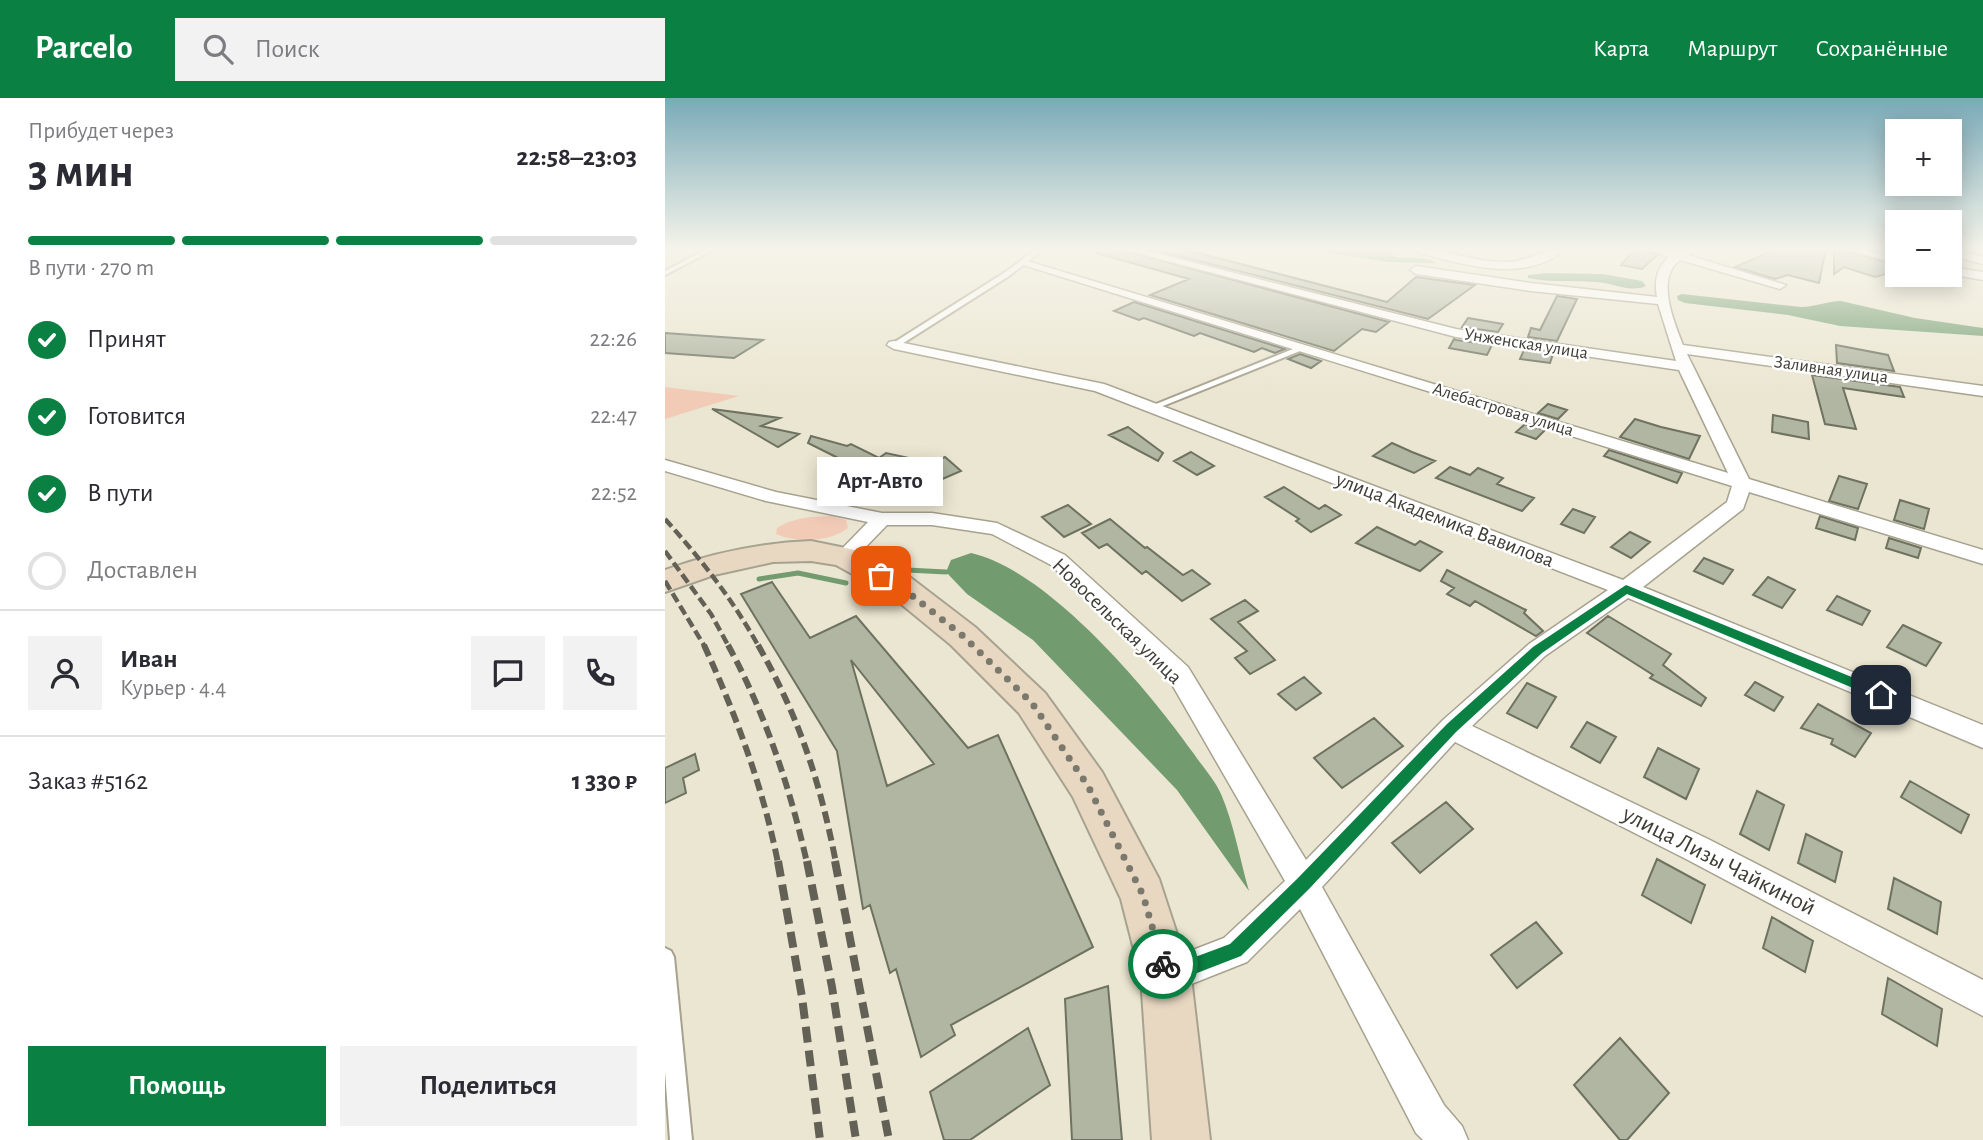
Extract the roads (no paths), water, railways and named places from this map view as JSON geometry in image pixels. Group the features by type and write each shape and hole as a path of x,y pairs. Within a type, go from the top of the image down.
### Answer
{"street":[{"name":"Алебастровая улица","path":"1132,297 1983,557"},
{"name":"Унженская улица","path":"1311,297 1456,334 1683,358"},
{"path":"1620,297 1661,301"},
{"path":"1166,977 1235,950 1304,884 1452,728 1537,650 1626,589 1736,505 1742,482 1683,358 1662,297"},
{"name":"улица Академика Вавилова","path":"894,345 1099,387 1626,589 1983,737"},
{"name":"Заливная улица","path":"1683,358 1983,391"},
{"name":"Новосельская улица","path":"665,465 773,498 882,519 932,519 997,529 1058,560 1179,674 1304,884 1430,1119 1448,1140"},
{"path":"844,557 882,519"},
{"path":"665,581 707,566 773,552 811,551 844,557 900,586 963,636 1032,703 1088,786 1143,895 1166,977 1181,1140"},
{"name":"улица Лизы Чайкиной","path":"1452,728 1697,849 1983,999"}],"lane":[{"path":"894,345 970,297"},
{"path":"1150,408 1301,349"},
{"path":"665,957 681,1140"}],"waterway":[{"path":"907,570 946,572"},
{"path":"759,579 798,573 846,583"}],"railway":[{"path":"665,519 716,580 759,647"},
{"path":"665,551 711,614 729,647"},
{"path":"665,581 705,646"},
{"path":"758,645 785,698 806,750 823,804 836,863"},
{"path":"705,646 747,752 765,807 778,863"},
{"path":"729,647 754,697 775,751 793,806 807,863"},
{"path":"778,861 802,997 820,1140"},
{"path":"807,861 832,987 856,1140"},
{"path":"835,861 889,1140"}],"place":[{"name":"Арт-Авто","path":"881,576"}]}
